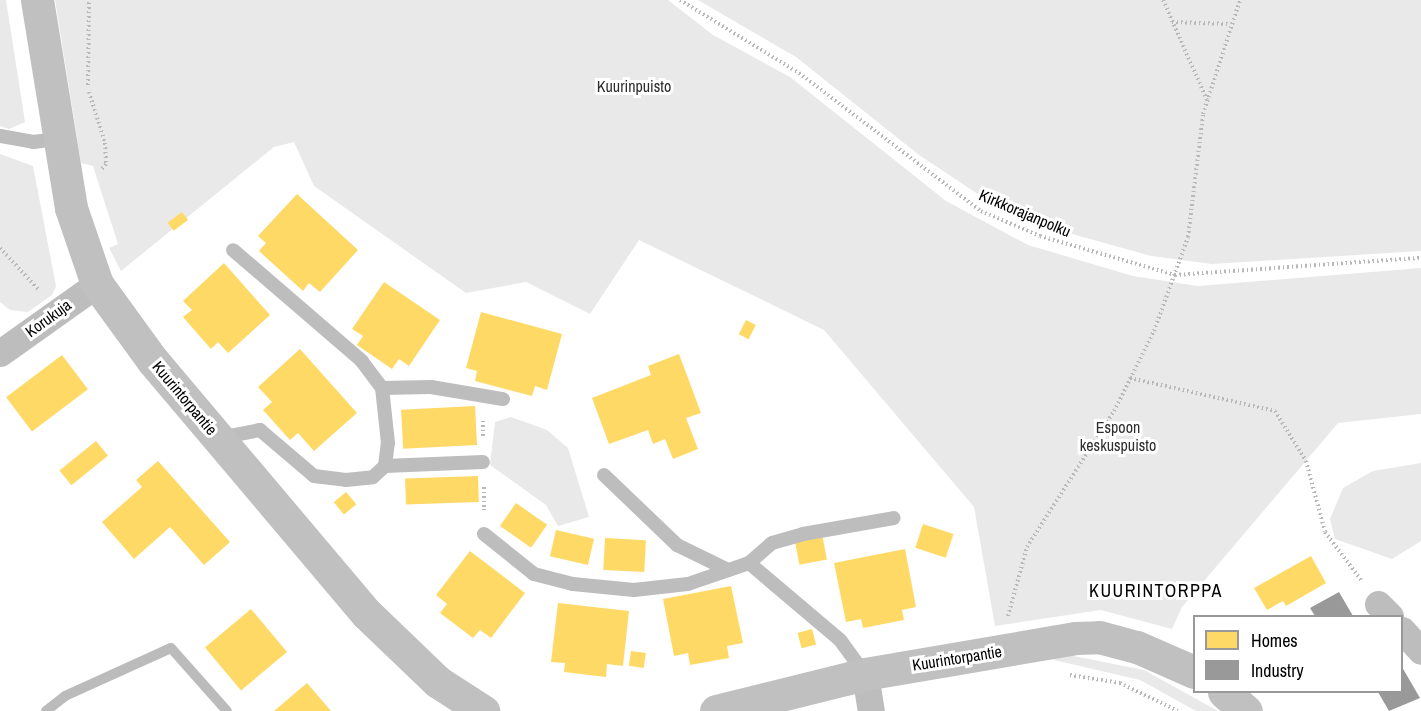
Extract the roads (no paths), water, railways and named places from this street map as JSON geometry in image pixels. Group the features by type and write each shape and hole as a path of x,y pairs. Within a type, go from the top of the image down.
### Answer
{"street":[{"name":"Kuurintorpantie","path":"37,0 71,208 97,284 219,438 368,614 438,682 483,711"},
{"name":"Korukuja","path":"0,353 97,284"},
{"path":"1403,632 1421,651"},
{"name":"Kuurintorpantie","path":"716,711 865,674 1099,637 1173,658 1193,671"},
{"path":"865,674 871,711"},
{"path":"1225,693 1246,711"}],"lane":[{"path":"0,136 33,142 58,139"},
{"path":"219,438 260,430 314,476 373,477 385,466 388,443 382,388 362,361 233,250"},
{"path":"382,388 483,395 502,399"},
{"path":"385,466 483,462"},
{"path":"604,475 677,545 728,570"},
{"path":"484,534 534,574 573,584 634,590 688,584 750,563 772,543 793,537 894,518"},
{"path":"750,563 840,640 865,674"}],"waterway":[{"path":"46,711 65,696 171,648 227,711"}],"district":[{"name":"KUURINTORPPA","path":"1156,591"}],"park label":[{"name":"Kuurinpuisto","path":"634,86"},
{"name":"Espoon keskuspuisto","path":"1118,436"}]}
